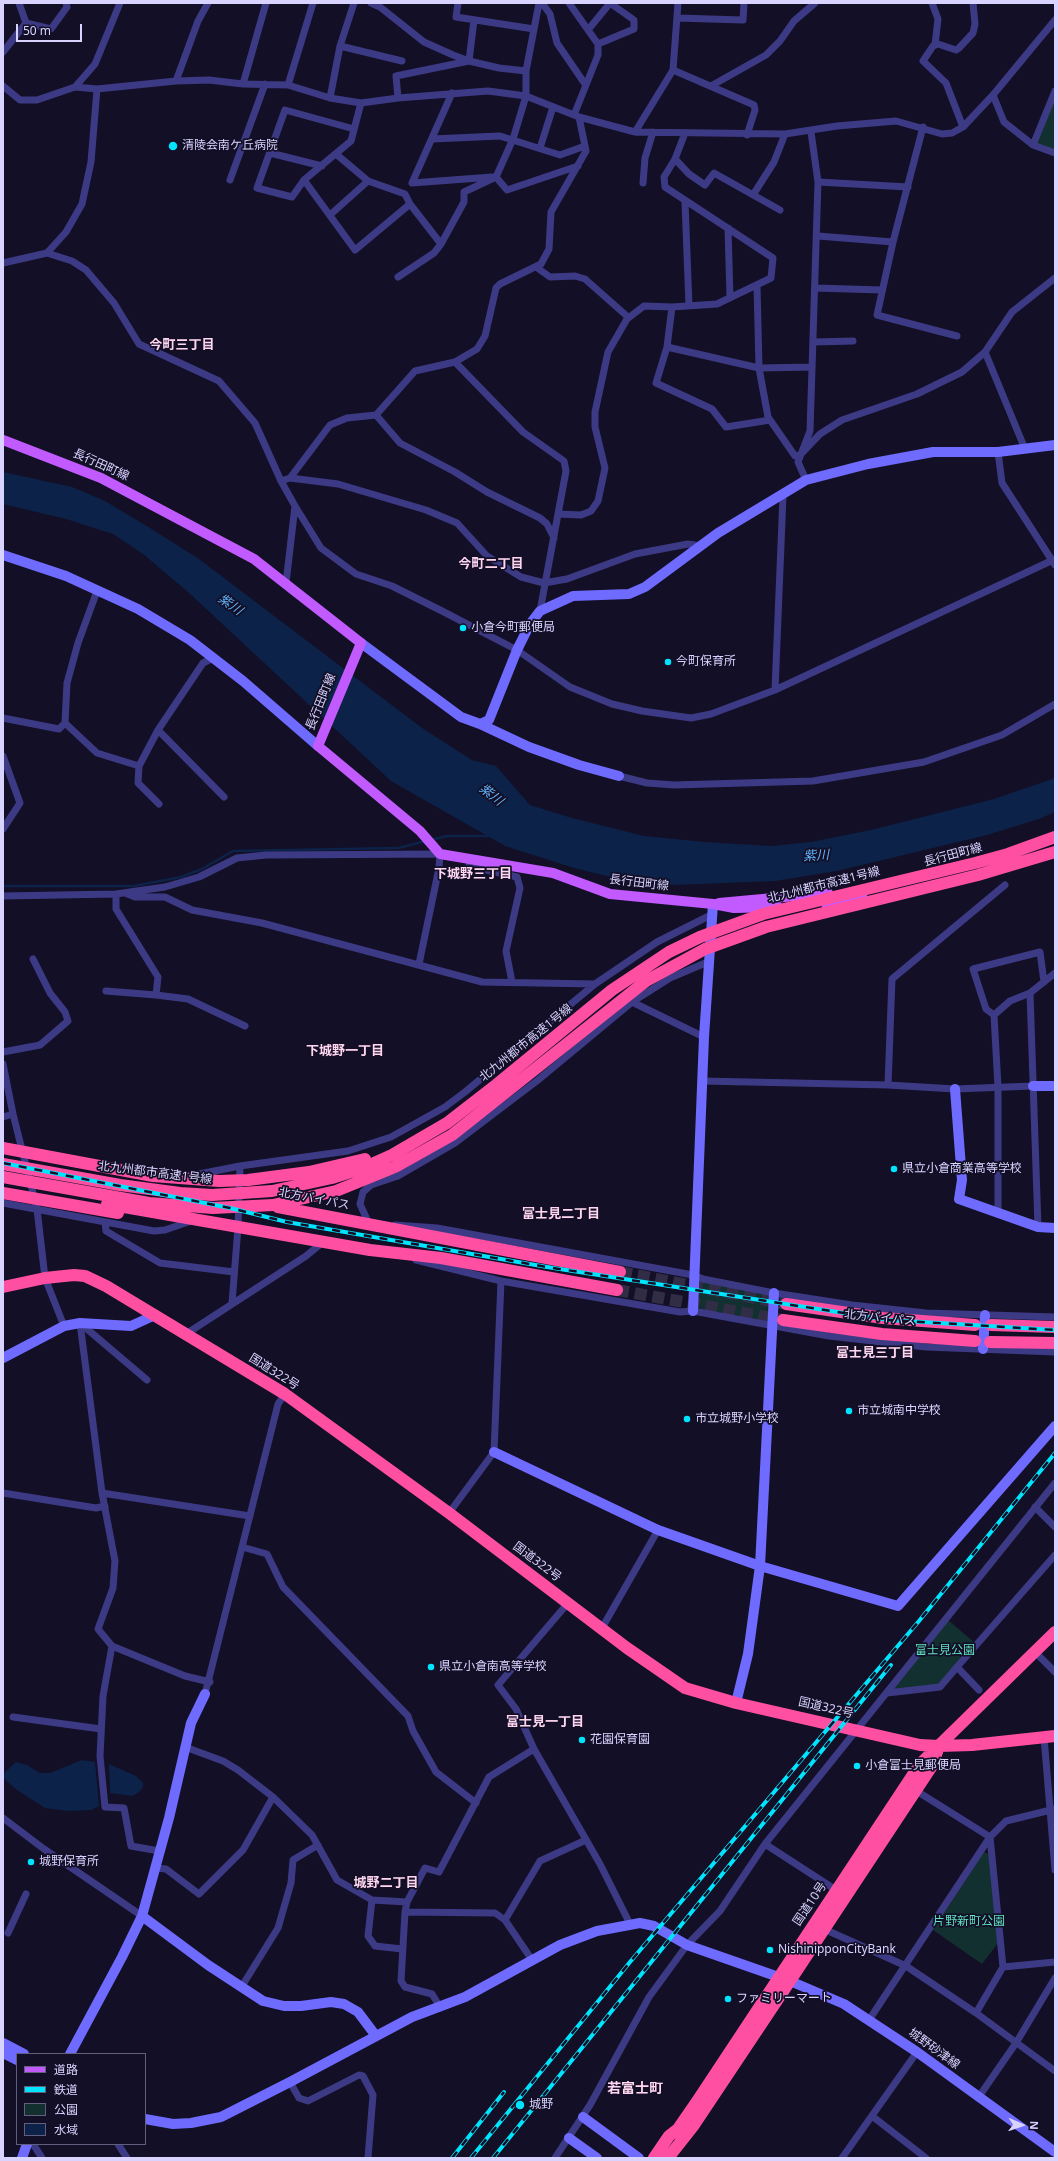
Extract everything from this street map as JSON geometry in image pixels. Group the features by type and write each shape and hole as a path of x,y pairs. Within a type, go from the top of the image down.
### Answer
{"highway":[{"name":"北九州都市高速1号線","path":"3,1164 120,1185 180,1193 240,1194 272,1192 332,1178 363,1168 392,1155 447,1123 634,974 669,952 700,937 763,914 1001,856 1055,835"},
{"path":"3,1193 116,1213 149,1216 198,1217 272,1211 305,1204 336,1195 422,1154 452,1135 646,981 705,949 773,925 978,875 1052,854"},
{"path":"3,1148 153,1176 218,1181 275,1177 353,1163 390,1151 418,1136 496,1085"},
{"name":"北方バイパス","path":"3,1156 157,1183 239,1200 620,1272"},
{"path":"3,1177 141,1201 213,1208 251,1207 305,1199 367,1180"},
{"path":"3,1185 193,1220 370,1250 441,1258 617,1290"},
{"name":"国道322号","path":"3,1288 62,1275 85,1276 101,1283 285,1394 449,1513 568,1603 685,1688 736,1703 918,1744 939,1746"},
{"name":"北方バイパス","path":"786,1304 883,1318 975,1324"},
{"name":"北方バイパス","path":"783,1320 882,1334 983,1344 1055,1343"},
{"path":"988,1320 1055,1327"},
{"path":"939,1746 1055,1632"},
{"path":"939,1746 1049,1736"},
{"name":"国道10号","path":"654,2158 694,2106 784,1979 824,1929 932,1766 939,1746"},
{"name":"国道10号","path":"668,2158 694,2125 784,1979 836,1890 920,1764 939,1746"}],"main road":[{"name":"長行田町線","path":"3,440 101,478 254,559 286,583 360,646 319,741 420,831 440,854 553,873 610,894 713,904 734,908 809,907 942,886 1052,854"},
{"name":"長行田町線","path":"713,904 734,900 815,895 930,875 1023,850 1055,835"}],"street":[{"path":"19,3 26,23"},
{"path":"26,23 51,29 67,7 66,3"},
{"path":"75,87 96,64 120,3"},
{"path":"176,81 198,21 208,3"},
{"path":"243,84 266,3"},
{"path":"288,85 313,3"},
{"path":"330,98 340,46 354,3"},
{"path":"371,3 380,7 424,42 469,61 499,68 526,71"},
{"path":"458,3 456,17 534,29"},
{"path":"398,278 434,253 441,244 464,202 464,192 496,177 513,139 526,96 526,71 539,3"},
{"path":"542,3 550,14 558,43 585,84"},
{"path":"290,478 330,425 347,418 376,415 415,372 455,362 477,349 485,336 496,288 500,284 542,264 549,249 550,212 586,151 576,116 585,84 598,55 598,44 569,3"},
{"path":"588,30 610,3 634,20 634,29 598,44"},
{"path":"635,132 673,70 678,3"},
{"path":"677,18 743,20 744,3"},
{"path":"711,86 766,55 780,41 794,20 815,3"},
{"path":"932,3 938,18 936,45 923,61 946,83 963,128"},
{"path":"936,45 943,45 956,50 959,48 974,29 973,3"},
{"path":"469,61 474,20"},
{"path":"3,86 20,100 37,100 75,87 98,89 176,81 209,80 243,84 288,85 330,98 361,103 398,98 488,91 526,96 576,116 635,132 747,135 785,134 812,132 837,126 896,121 923,127 942,134 952,133 963,128 993,95 1055,20"},
{"path":"3,52 26,23"},
{"path":"340,46 402,61"},
{"path":"398,98 396,76 469,61"},
{"path":"673,70 754,105 747,135"},
{"path":"230,180 265,84"},
{"path":"47,253 66,232 82,204 91,162 98,89"},
{"path":"405,194 412,183 452,94"},
{"path":"1033,145 1054,94"},
{"path":"993,95 1004,122 1033,145 1055,152"},
{"path":"354,129 285,110 257,188 292,197 304,180 351,140 354,129 361,103"},
{"path":"540,148 553,107"},
{"path":"923,127 893,242 877,314 957,336"},
{"path":"642,183 645,158 653,132"},
{"path":"806,480 798,462 810,431 818,236 818,182 812,132"},
{"path":"558,514 581,515 591,511 598,501 605,468 595,427 595,412 608,352 614,337 628,317 644,306 672,307 717,304 771,278 773,258 664,187 663,182 675,159 685,133"},
{"path":"753,195 774,162 785,134"},
{"path":"432,139 500,136 560,155 585,146"},
{"path":"270,152 322,166"},
{"path":"336,154 368,181 405,194 410,204 441,244"},
{"path":"675,159 689,174 704,185 714,173 780,210"},
{"path":"496,177 507,190 578,166"},
{"path":"412,183 496,177"},
{"path":"304,180 355,250 410,204"},
{"path":"330,215 368,181"},
{"path":"818,182 908,187"},
{"path":"685,202 689,306"},
{"path":"728,228 730,298"},
{"path":"818,236 893,242"},
{"path":"3,263 47,253 72,261 86,270 114,303 139,344 219,381 255,423 281,481 321,548 356,574 416,598 517,650 570,687 612,704 642,711 691,718 711,714 775,690 1054,563 1002,483 998,452"},
{"path":"536,267 550,277 575,276 585,279 628,317"},
{"path":"757,285 759,368 768,417 795,456 800,455 820,434 842,420 917,394 962,372 985,352 1012,312 1055,278"},
{"path":"815,288 882,290"},
{"path":"672,307 667,347 656,383 712,409 726,427 770,420"},
{"path":"813,342 853,341"},
{"path":"667,347 759,368 812,367"},
{"path":"985,352 1025,449"},
{"path":"455,362 523,432 564,461 566,471 540,611"},
{"path":"376,415 400,443 455,472 487,492 540,518 547,524 554,538"},
{"path":"480,724 489,720 517,650 530,624 540,611 573,596 629,594 645,587 718,534 783,496 806,480 868,464 933,452 998,452 1055,445"},
{"path":"281,481 290,478 338,484 426,510 458,524 487,556 521,576 544,583 567,579 635,554 688,544 701,546"},
{"path":"775,690 783,496"},
{"path":"286,583 295,506"},
{"path":"3,555 66,576 138,610 190,640 319,741"},
{"path":"3,718 59,729 65,723 67,683 78,643 97,591"},
{"path":"360,646 461,717 480,724 529,747 579,765 647,783 674,785 813,781 924,762 1002,735 1055,704"},
{"path":"159,804 138,783 139,766 158,730 203,663 213,658"},
{"path":"65,723 97,753 139,766"},
{"path":"158,730 224,797"},
{"path":"3,756 20,803 3,829"},
{"path":"3,896 116,894 165,887 199,877 236,858 266,855 440,854 440,868 419,964"},
{"path":"471,859 469,866 517,878 520,888 506,951 512,982"},
{"path":"888,1085 892,979 1005,885"},
{"path":"124,893 135,897 165,897 192,910 262,923 482,982 595,984"},
{"path":"116,894 116,909 158,977 156,995"},
{"path":"693,1311 693,1275 704,1037 710,961 711,914 713,904"},
{"path":"157,1183 240,1166 348,1151 391,1136 445,1107 595,984 657,942 711,914"},
{"path":"994,1015 986,1010 973,970 1040,952 1044,982"},
{"path":"3,1052 40,1045 68,1021 65,1012 50,993 33,959"},
{"path":"710,961 670,978 632,1002 538,1080 455,1143 398,1176 370,1186 363,1192 360,1204 369,1224 431,1227 693,1275 703,1279 774,1293 889,1309 988,1320 1055,1317"},
{"path":"994,1015 1010,1001 1030,993 1055,973"},
{"path":"106,991 188,999 245,1026"},
{"path":"1030,993 1038,1227"},
{"path":"632,1002 704,1037"},
{"path":"994,1015 998,1087 998,1214"},
{"path":"3,1064 13,1114 26,1160 37,1209 45,1278 64,1326"},
{"path":"702,1081 888,1085 955,1089 1055,1086"},
{"path":"955,1089 962,1180 959,1199 1038,1227 1055,1228"},
{"path":"3,1117 13,1114"},
{"path":"232,1303 238,1227 240,1166"},
{"path":"3,1203 154,1231 165,1230 193,1220"},
{"path":"105,1222 106,1231 160,1263 234,1272"},
{"path":"186,1334 306,1256 323,1242"},
{"path":"370,1250 501,1281 680,1312 693,1311 878,1343 983,1344 1055,1352"},
{"path":"449,1513 494,1452 501,1281"},
{"path":"736,1703 748,1654 760,1566 774,1293"},
{"path":"3,1358 64,1326 80,1323 131,1326 155,1315"},
{"path":"983,1344 988,1320"},
{"path":"80,1323 147,1380"},
{"path":"80,1323 102,1493 115,1560 113,1588 98,1628 112,1646 186,1676 210,1682"},
{"path":"71,2053 122,1957 142,1916 194,1714 210,1682 278,1404 285,1394"},
{"path":"494,1452 658,1530 760,1566 898,1606 1055,1426"},
{"path":"555,2158 583,2117 648,1997 687,1945 720,1911 765,1844 1055,1482"},
{"path":"3,1493 96,1508 104,1506"},
{"path":"102,1493 250,1516"},
{"path":"1034,1507 1055,1527"},
{"path":"602,1628 658,1530"},
{"path":"242,1548 267,1554 283,1587 408,1716 413,1731 436,1772 476,1803"},
{"path":"886,1693 940,1687 1055,1555"},
{"path":"568,1603 498,1684 516,1709 534,1749 586,1840 630,1924"},
{"path":"112,1646 103,1696 101,1729 100,1756 105,1806 124,1808 132,1846 159,1851"},
{"path":"1035,1652 1055,1672"},
{"path":"957,1666 979,1690"},
{"path":"13,1717 101,1729"},
{"path":"1049,1736 1055,1870"},
{"path":"185,1747 223,1761 238,1770 273,1797 312,1835 336,1880 372,1900 407,1902"},
{"path":"440,2007 432,1994 406,1988 402,1985 402,1949 407,1902 425,1868 438,1872 489,1777 534,1749"},
{"path":"915,1790 990,1837"},
{"path":"155,1868 166,1870 199,1894 243,1850 273,1797"},
{"path":"869,2020 990,1837 1006,1821 1052,1810"},
{"path":"3,1818 44,1849 142,1916 208,1965 263,2000 278,2005 301,2006 331,2002 344,2004 358,2012 376,2036"},
{"path":"976,2013 1004,1967 990,1837"},
{"path":"505,1920 540,1862 586,1840"},
{"path":"765,1844 836,1890"},
{"path":"242,1986 278,1928 291,1883 293,1860 318,1845"},
{"path":"8,1932 26,1894"},
{"path":"372,1900 368,1936 376,1946 402,1949"},
{"path":"405,1912 495,1913 505,1920 532,1960"},
{"name":"城野砂津線","path":"146,2119 173,2124 191,2123 221,2117 412,2017 465,1997 532,1960 580,1937 630,1924 654,1926 687,1945 784,1979 833,1999 869,2020 916,2052 1055,2152"},
{"path":"824,1929 906,1966 976,2013 1055,2071"},
{"path":"1004,1967 1055,1962"},
{"path":"978,2098 1016,2043 1055,1978"},
{"path":"3,2043 22,2053"},
{"path":"842,2158 916,2052"},
{"path":"3,2053 16,2060"},
{"path":"290,2082 301,2100 308,2101 359,2075 363,2076 373,2095 368,2158"},
{"path":"872,2116 926,2158"},
{"path":"583,2117 639,2158"},
{"path":"569,2138 596,2158"},
{"path":"22,2158 27,2145"},
{"path":"34,2145 42,2158"},
{"path":"119,2145 127,2158"}],"green space":[{"path":"1055,96 1055,153 1033,145"},
{"path":"703,1282 767,1295 768,1314 766,1318 760,1320 701,1309 698,1306 698,1287"},
{"name":"富士見公園","path":"948,1620 975,1643 939,1685 891,1691"},
{"name":"片野新町公園","path":"984,1852 989,1854 998,1943 982,1964 933,1930"}],"water":[{"name":"紫川","path":"3,472 72,487 105,501 150,528 199,559 422,728 472,760 496,766 530,805 572,818 644,836 771,846 811,842 871,830 994,799 1055,778 1055,812 1039,819 987,835 837,871 775,881 673,885 639,884 574,868 505,846 391,781 188,592 143,554 113,534 66,519 3,504"},
{"path":"82,1760 95,1762 99,1806 91,1810 67,1811 45,1808 17,1790 3,1778 3,1774 16,1762 27,1765 40,1773 50,1773"},
{"path":"109,1764 136,1776 143,1783 143,1787 133,1796 110,1793"}],"waterway":[{"path":"431,840 447,836 491,836"},
{"path":"3,886 134,886 181,877 202,869 233,851 398,848 426,841"}],"tunnel":[{"path":"620,1272 786,1304"},
{"path":"617,1290 783,1320"}],"railway":[{"path":"3,1163 230,1208 287,1222 547,1267 889,1320 1055,1330"},
{"path":"471,2158 630,1962 919,1621 1055,1453"},
{"path":"493,2158 891,1665"},
{"path":"452,2158 504,2092"}],"place":[{"name":"清陵会南ケ丘病院","path":"173,146"},
{"name":"小倉今町郵便局","path":"463,628"},
{"name":"今町保育所","path":"668,662"},
{"name":"県立小倉商業高等学校","path":"894,1169"},
{"name":"市立城南中学校","path":"849,1411"},
{"name":"市立城野小学校","path":"687,1419"},
{"name":"県立小倉南高等学校","path":"431,1667"},
{"name":"花園保育園","path":"582,1740"},
{"name":"小倉富士見郵便局","path":"857,1766"},
{"name":"城野保育所","path":"31,1862"},
{"name":"NishinipponCityBank","path":"770,1950"},
{"name":"ファミリーマート","path":"728,1999"},
{"name":"城野","path":"520,2105"}],"district":[{"name":"今町三丁目","path":"182,345"},
{"name":"今町二丁目","path":"491,564"},
{"name":"下城野三丁目","path":"473,874"},
{"name":"下城野一丁目","path":"345,1051"},
{"name":"富士見二丁目","path":"561,1214"},
{"name":"富士見三丁目","path":"875,1353"},
{"name":"富士見一丁目","path":"545,1722"},
{"name":"城野二丁目","path":"386,1883"},
{"name":"若富士町","path":"635,2089"}]}
